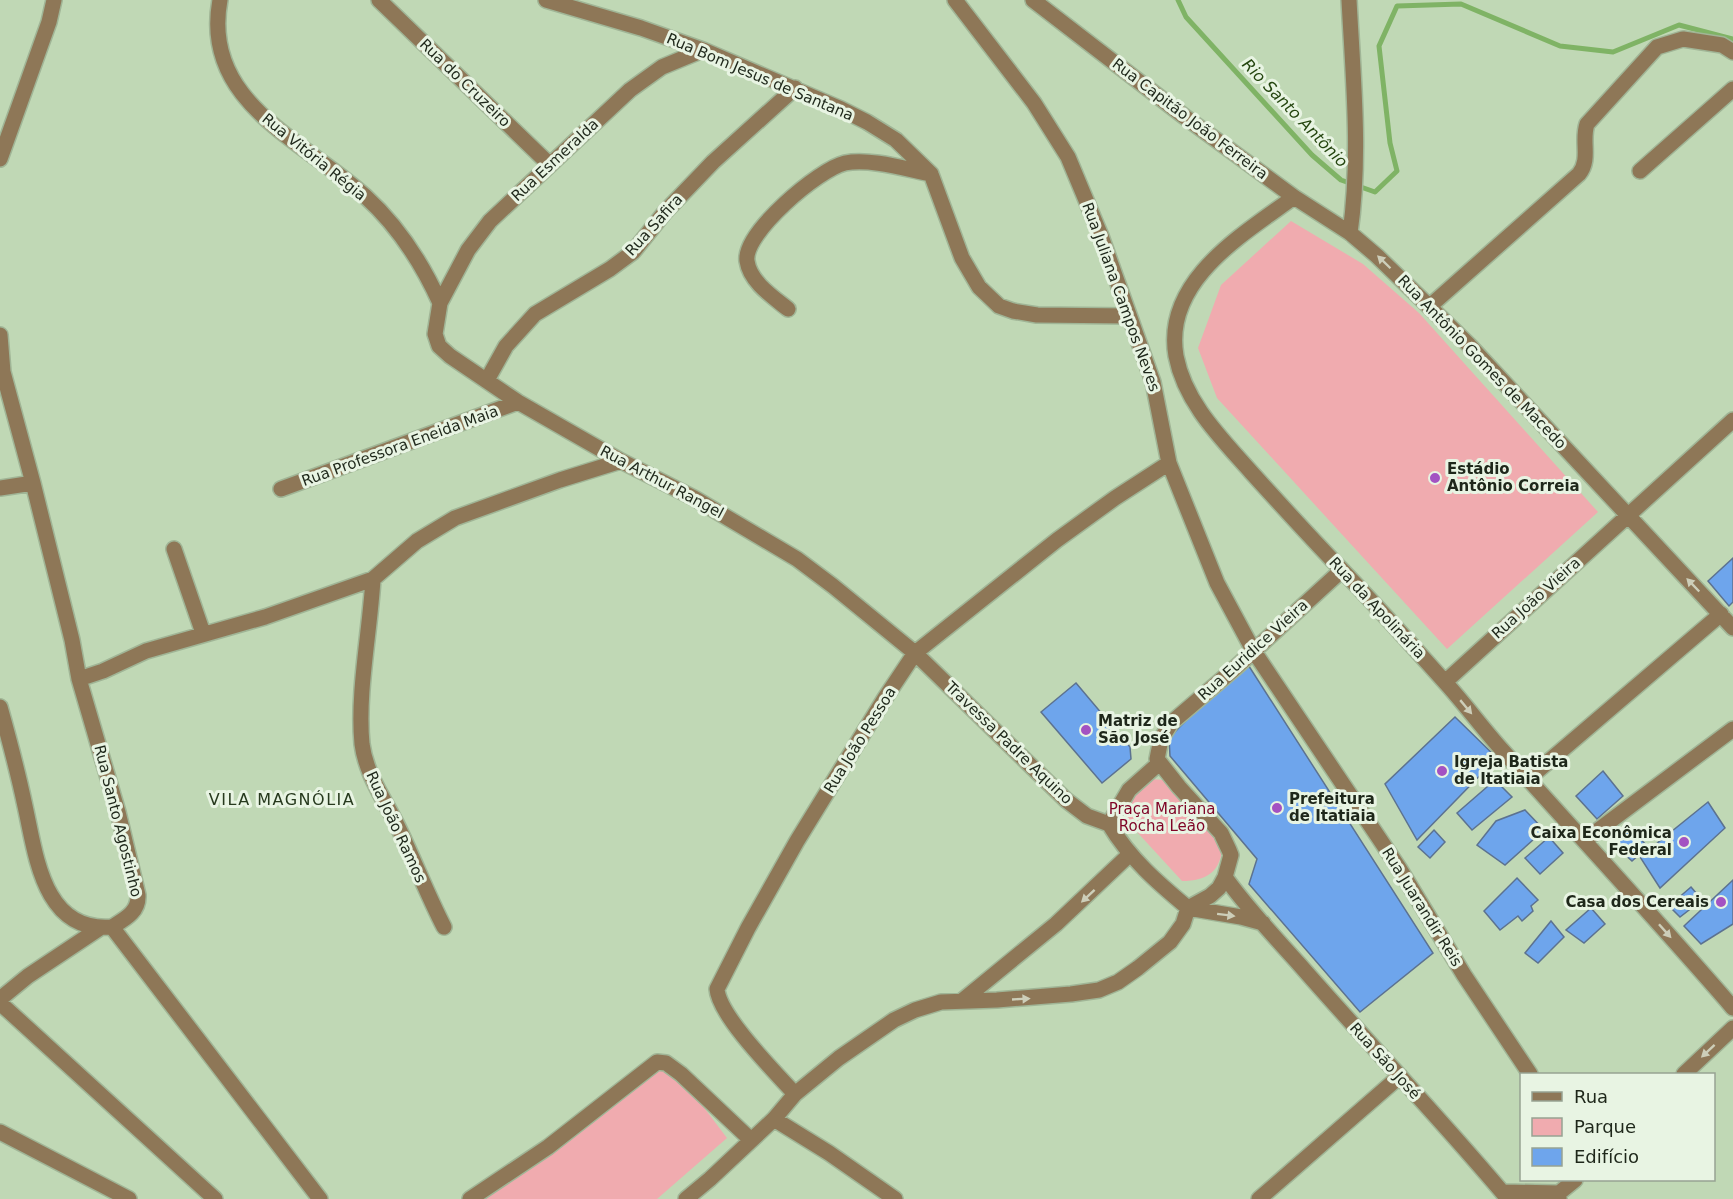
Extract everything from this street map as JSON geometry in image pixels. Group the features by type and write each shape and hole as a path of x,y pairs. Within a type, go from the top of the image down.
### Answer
{"street":[{"path":"0,159 49,22 54,0"},
{"name":"Rua Vitória Régia","path":"220,0 217,18 219,39 224,59 243,97 289,139 345,179 366,198 409,246 426,272 440,303"},
{"name":"Rua do Cruzeiro","path":"379,0 550,165"},
{"name":"Rua Bom Jesus de Santana","path":"546,0 641,28 703,50 795,88 867,122 896,140 931,174 962,258 979,287 999,306 1013,312 1037,315 1128,316"},
{"name":"Rua Juliana Campos Neves","path":"955,0 1015,76 1063,149 1101,236 1153,382 1169,463 1217,583 1253,650"},
{"name":"Rua Capitão João Ferreira","path":"1033,0 1048,9 1185,117 1294,197 1350,232"},
{"path":"1349,0 1355,164 1355,202 1350,232"},
{"path":"1430,306 1579,174 1584,167 1586,150 1584,130 1587,124 1657,47 1683,39 1722,45 1733,52"},
{"name":"Rua Esmeralda","path":"440,303 468,250 490,220 630,90 662,67 703,50"},
{"name":"Rua Safira","path":"487,380 506,346 535,314 610,269 633,252 706,169 795,88"},
{"path":"1640,171 1733,89"},
{"path":"788,309 760,285 750,270 747,253 755,237 790,200 816,178 843,164 857,162 875,164 931,174"},
{"name":"Rua da Apolinária","path":"1294,197 1227,248 1198,276 1181,303 1175,332 1176,356 1195,405 1261,483 1444,681 1528,779 1733,1008"},
{"name":"Rua Antônio Gomes de Macedo","path":"1350,232 1430,306 1589,472 1733,628"},
{"name":"Rua Arthur Rangel","path":"440,303 435,334 439,346 450,356 518,402 621,461 694,498 796,559 915,653"},
{"name":"Rua Santo Agostinho","path":"0,335 3,372 72,640 79,679 118,812 139,904 136,909 28,976 0,1001"},
{"name":"Rua Professora Eneida Maia","path":"281,489 518,402"},
{"name":"Rua João Vieira","path":"1444,681 1733,420"},
{"path":"79,679 103,671 146,651 265,617 373,579 417,541 455,518 560,480 621,461"},
{"name":"Rua João Pessoa","path":"795,1094 741,1032 718,998 717,989 743,937 797,842 915,653 1057,540 1114,498 1169,463"},
{"path":"0,488 33,483"},
{"path":"174,549 203,633"},
{"name":"Rua Euridice Vieira","path":"1161,764 1157,759 1161,739 1171,723 1342,570"},
{"name":"Rua João Ramos","path":"373,579 362,702 363,744 367,765 444,927"},
{"path":"1528,779 1721,615"},
{"name":"Rua Juarandir Reis","path":"1253,650 1399,867 1464,975 1529,1073"},
{"name":"Travessa Padre Aquino","path":"915,653 1066,800 1087,816 1109,824"},
{"path":"0,707 32,841 48,891 57,905 79,922 106,928 320,1199"},
{"path":"1585,840 1733,729"},
{"path":"686,1199 774,1119 795,1094 839,1058 894,1020 915,1010 941,1002 998,1000 1099,990 1118,982 1170,942 1183,924 1188,908 1210,896 1219,888 1225,877 1230,855 1226,842 1161,764 1156,766 1129,790 1109,824 1129,855 1152,879 1188,908 1263,923"},
{"path":"963,1000 1056,924 1129,855"},
{"name":"Rua São José","path":"1225,877 1353,1027 1400,1076 1505,1196"},
{"path":"0,1001 215,1199"},
{"path":"1685,1073 1733,1028"},
{"path":"470,1199 548,1147 657,1062 666,1064 681,1074 751,1140"},
{"path":"1259,1199 1400,1076"},
{"path":"774,1119 895,1199"},
{"path":"0,1132 129,1199"},
{"path":"1505,1196 1559,1196 1573,1181"}],"green space":[{"path":"1291,221 1363,264 1419,313 1598,512 1447,649 1217,398 1198,348 1221,285"},
{"name":"Praça Mariana Rocha Leão","path":"1149,779 1166,780 1222,845 1219,862 1211,873 1199,879 1182,881 1126,820 1126,802"},
{"path":"668,1060 727,1138 657,1199 483,1199 586,1127"}],"building":[{"path":"1733,558 1733,602 1729,606 1708,581"},
{"name":"Prefeitura de Itatiaia","path":"1245,660 1433,953 1360,1012 1249,884 1257,859 1170,756 1169,738"},
{"name":"Matriz de São José","path":"1076,683 1130,747 1131,759 1102,783 1041,712"},
{"name":"Igreja Batista de Itatiaia","path":"1455,717 1497,758 1417,840 1385,784"},
{"path":"1603,771 1623,796 1597,819 1576,796"},
{"path":"1495,780 1512,797 1472,830 1457,813"},
{"name":"Caixa Econômica Federal","path":"1708,802 1725,828 1660,888 1640,857"},
{"path":"1525,810 1544,830 1505,865 1477,845 1496,821"},
{"path":"1630,828 1648,847 1632,861 1613,844"},
{"path":"1434,830 1445,842 1430,858 1418,847"},
{"path":"1549,837 1563,853 1540,874 1525,858"},
{"path":"1517,878 1538,900 1531,906 1533,911 1522,921 1518,916 1500,930 1484,911"},
{"name":"Casa dos Cereais","path":"1733,880 1733,924 1701,944 1684,926"},
{"path":"1691,887 1702,900 1680,917 1669,906"},
{"path":"1591,908 1605,924 1584,943 1566,930"},
{"path":"1551,921 1564,937 1538,963 1525,953"}],"waterway":[{"name":"Rio Santo Antônio","path":"1178,0 1186,17 1312,155 1341,180 1375,192 1397,171 1390,143 1379,46 1397,6 1461,4 1560,46 1613,52 1679,25 1733,39"}],"place":[{"name":"Estádio Antônio Correia","path":"1435,478"},
{"name":"Matriz de São José","path":"1086,730"},
{"name":"Igreja Batista de Itatiaia","path":"1442,771"},
{"name":"Prefeitura de Itatiaia","path":"1277,808"},
{"name":"Caixa Econômica Federal","path":"1684,842"},
{"name":"Casa dos Cereais","path":"1721,902"}],"district":[{"name":"VILA MAGNÓLIA","path":"282,799"}]}
